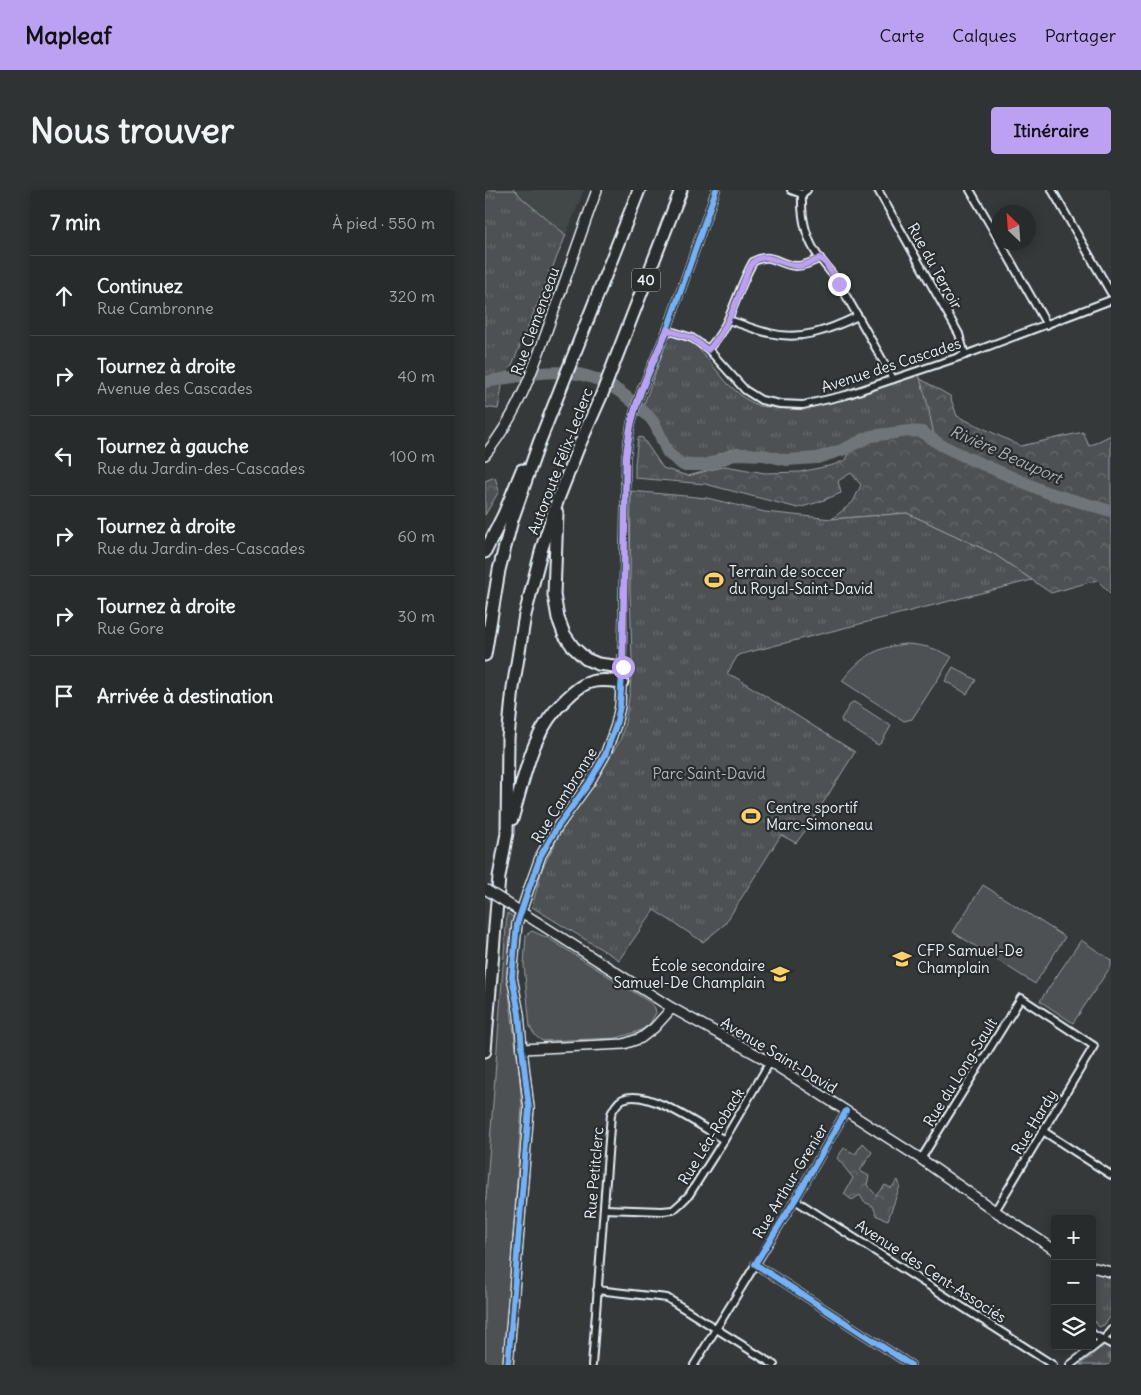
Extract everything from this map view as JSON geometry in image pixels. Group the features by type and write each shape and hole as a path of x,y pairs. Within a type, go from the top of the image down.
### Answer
{"highway":[{"name":"Autoroute Félix-Leclerc","path":"485,655 499,570 512,520 539,443 639,190"},
{"name":"Autoroute Félix-Leclerc","path":"485,1051 499,877 507,833 508,738 513,688 525,615 558,499 602,394 681,190"},
{"path":"485,552 504,514 525,463 539,443"},
{"path":"558,499 554,595 558,618 564,634 573,647 586,659 597,664 623,667"},
{"path":"507,833 533,745 557,706 575,691 590,682 604,680 622,682"}],"street":[{"name":"Rue Clemenceau","path":"485,455 511,417 528,383 597,190"},
{"name":"Rue Cambronne","path":"508,1365 529,1108 519,1014 512,977 517,924 541,855 558,826 589,783 605,755 616,726 620,706 623,667 626,456 631,424 641,391 667,330 716,190"},
{"path":"791,190 805,192 801,208 803,223 808,237 820,258 839,284 893,379"},
{"name":"Rue du Terroir","path":"878,190 959,334 965,355"},
{"path":"970,190 991,227"},
{"path":"1052,190 1111,293"},
{"path":"1004,250 1047,325"},
{"path":"708,350 718,340 753,262 759,258 767,257 796,266 805,265 820,258"},
{"name":"Avenue des Cascades","path":"667,330 692,338 708,350 745,390 761,400 780,404 803,405 846,395 965,355 1111,300"},
{"path":"728,320 769,333 790,336 811,334 831,329 858,316"},
{"name":"Avenue Saint-David","path":"485,889 672,1008 770,1062 921,1159 1051,1247"},
{"name":"Rue du Long-Sault","path":"921,1159 1021,998 1094,1046"},
{"path":"522,1049 624,1044 641,1038 654,1028 672,1008"},
{"name":"Rue Hardy","path":"995,1211 1094,1046"},
{"name":"Rue Léa-Roback","path":"604,1209 673,1210 689,1195 770,1062"},
{"name":"Rue Petitclerc","path":"591,1365 611,1114 616,1105 630,1097 654,1100 724,1140"},
{"name":"Rue Arthur-Grenier","path":"694,1365 795,1200 846,1111"},
{"path":"1043,1131 1111,1175"},
{"name":"Avenue des Cent-Associés","path":"795,1200 1053,1365"},
{"path":"755,1264 911,1365"},
{"path":"1096,1268 1111,1272"},
{"path":"597,1290 667,1298 774,1365"},
{"path":"1070,1365 1104,1339 1111,1330"},
{"path":"1096,1336 1111,1344"}],"shaded area":[{"path":"515,190 584,190 566,235"}],"green space":[{"path":"485,190 515,190 566,235 512,365 504,375 498,409 485,407"},
{"path":"669,335 695,344 728,384 744,398 759,406 787,409 817,405 918,371 934,435 919,430 893,430 866,435 813,456 794,456 737,449 701,461 686,461 679,458 671,450 644,404"},
{"path":"919,378 950,396 957,416 1021,446 1083,432 1089,446 1111,435 1111,594 1097,580 1051,593 994,554 907,513 832,519 853,502 861,485 851,473 838,481 841,493 798,508 705,484 635,478 638,438 642,437 663,468 688,476 725,466 765,473 800,472 833,465 846,460 853,444 849,437 809,417"},
{"path":"495,477 499,491 485,515 485,481"},
{"name":"Parc Saint-David","path":"631,491 707,498 765,512 832,519 907,513 994,554 1032,580 738,655 727,674 735,677 855,752 796,843 781,835 725,924 703,942 654,910 619,960 532,907 542,869 559,835 620,741 625,723 632,659 630,590"},
{"path":"907,644 931,648 952,657 912,719 904,721 842,681 855,666 870,655 887,647"},
{"path":"953,667 976,680 967,694 945,681"},
{"path":"854,702 891,726 878,745 842,722 841,719 851,703"},
{"path":"983,885 1065,937 1035,984 953,932"},
{"path":"507,913 515,918 509,977 522,1107 504,1365 485,1365 485,1211"},
{"path":"532,931 548,938 651,1003 656,1013 649,1025 639,1031 617,1038 543,1041 539,1039 530,1027 524,965 526,935"},
{"path":"1081,940 1111,960 1111,966 1073,1023 1040,1001"},
{"path":"863,1143 872,1152 860,1171 869,1176 867,1185 876,1195 885,1185 891,1188 898,1180 900,1186 888,1220 877,1216 873,1206 864,1202 860,1195 852,1200 844,1194 853,1178 837,1158 844,1148 855,1154"},
{"path":"1096,1273 1111,1278 1111,1316 1104,1325 1099,1327 1096,1323"},
{"path":"1104,1345 1111,1349 1111,1365 1080,1365"}],"waterway":[{"name":"Rivière Beauport","path":"485,382 526,375 563,372 581,374 598,380 616,389 647,415 656,427 668,453 683,465 706,465 737,454 763,455 786,460 817,458 842,450 871,436 909,431 922,432 941,445 1046,492 1111,511"}],"cycle path":[{"path":"508,1365 529,1108 519,1014 512,977 517,924 541,855 558,826 589,783 605,755 616,725 620,706 622,673 626,456 631,424 641,391 667,330 716,190"},
{"path":"846,1111 795,1200 755,1264 911,1365"}],"place":[{"name":"Terrain de soccer du Royal-Saint-David","path":"714,580"},
{"name":"Centre sportif Marc-Simoneau","path":"751,816"},
{"name":"CFP Samuel-De Champlain","path":"902,959"},
{"name":"École secondaire Samuel-De Champlain","path":"780,974"}],"route":[{"path":"623,667 626,456 635,409 667,330 692,338 708,350 718,340 749,268 759,258 767,257 796,266 805,265 820,258 839,284"}]}
